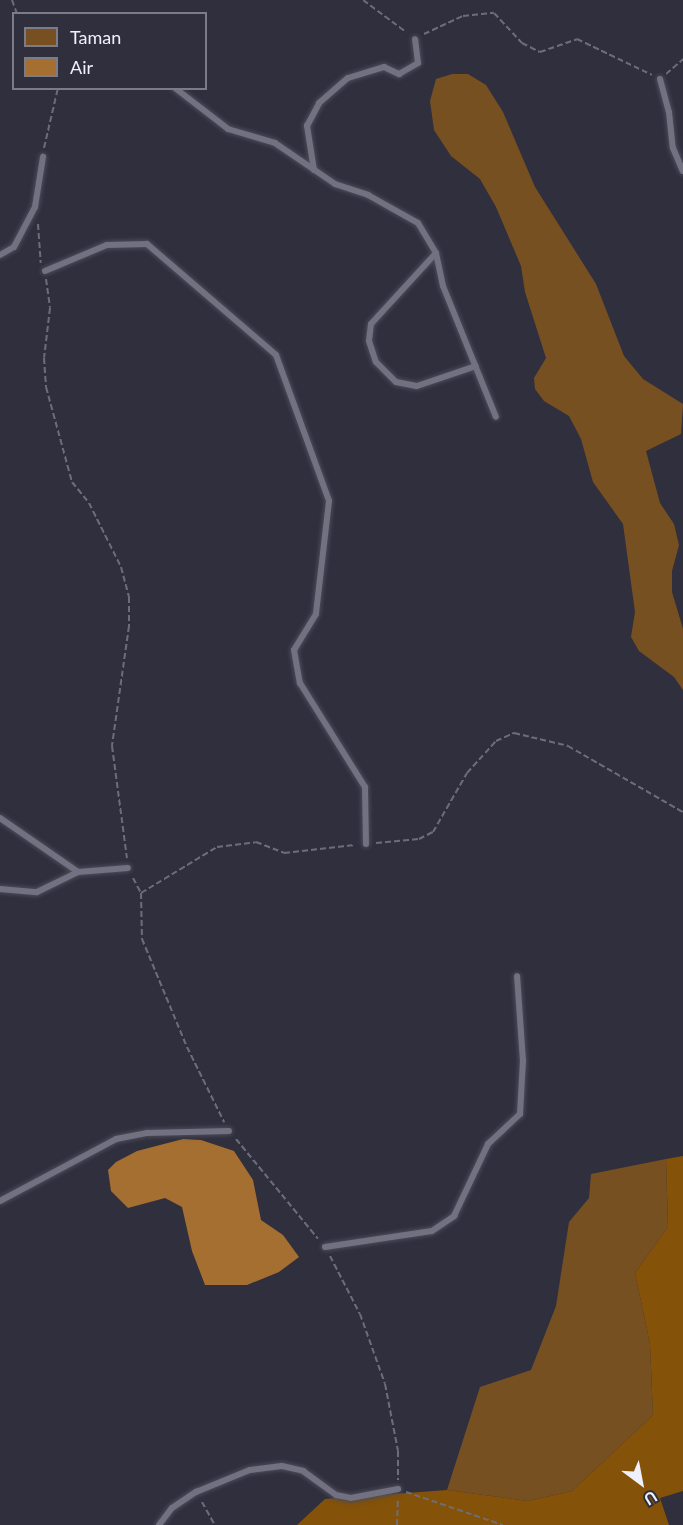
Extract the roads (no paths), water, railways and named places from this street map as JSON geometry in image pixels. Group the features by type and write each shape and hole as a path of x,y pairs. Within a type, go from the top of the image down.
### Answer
{"lane":[{"path":"314,170 307,126 319,103 348,78 384,67 399,74 418,63 415,39"},
{"path":"660,79 669,112 673,148 683,171"},
{"path":"178,90 228,129 274,143 314,170 418,223 436,253 443,286 496,417"},
{"path":"0,255 14,247 35,207 43,157"},
{"path":"45,271 107,245 147,244 276,356 329,501 316,614 294,650 300,683 365,787 366,844"},
{"path":"436,253 371,324 369,341 375,362 396,382 417,386 476,366"},
{"path":"0,818 78,872"},
{"path":"0,890 37,892 78,872 128,867"},
{"path":"325,1247 432,1231 454,1216 488,1144 520,1114 523,1060 517,976"},
{"path":"0,1200 116,1140 147,1133 229,1131"},
{"path":"159,1525 172,1508 196,1492 250,1470 282,1466 303,1471 336,1495 351,1498 398,1489"}],"water":[{"path":"183,1139 201,1140 234,1151 253,1180 261,1220 283,1235 299,1257 279,1272 247,1285 205,1285 192,1251 182,1207 165,1198 128,1208 111,1191 108,1170 116,1162 137,1151"}]}
